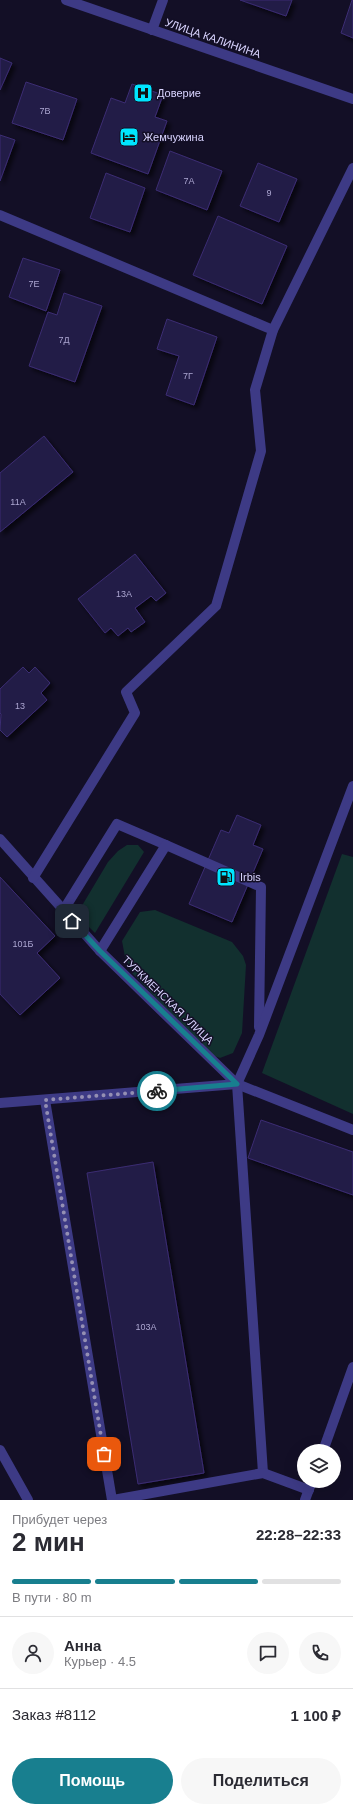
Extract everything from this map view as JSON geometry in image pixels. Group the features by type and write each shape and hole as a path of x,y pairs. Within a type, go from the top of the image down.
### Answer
{"street":[{"name":"УЛИЦА КАЛИНИНА","path":"66,0 353,99"},
{"path":"152,30 163,0"},
{"path":"33,878 135,713 126,692 216,606 261,451 254,390 273,330 353,168"},
{"path":"0,216 273,330"},
{"path":"263,1473 237,1084 259,1035 353,786"},
{"path":"63,910 117,824 262,888 259,1035"},
{"name":"ТУРКМЕНСКАЯ УЛИЦА","path":"0,839 33,878 100,951 237,1084 353,1130"},
{"path":"100,951 166,845"},
{"path":"0,1103 237,1084"},
{"path":"45,1100 112,1500 263,1473 308,1490"},
{"path":"325,1444 353,1366"},
{"path":"0,1450 28,1500"}],"green space":[{"path":"127,845 138,845 144,852 95,933 80,918 80,909 108,862 118,851"},
{"path":"342,854 353,857 353,1114 262,1073"},
{"path":"155,910 232,942 243,956 246,965 242,1033 233,1053 220,1058 207,1053 132,973 125,957 122,941 140,912"}],"building":[{"path":"240,0 292,0 286,16"},
{"path":"353,0 353,38 341,33"},
{"path":"0,58 12,63 0,90"},
{"path":"26,82 77,99 63,140 12,123"},
{"name":"Жемчужина","path":"132,84 163,95 155,117 167,121 148,174 91,153 111,98 125,103"},
{"path":"0,135 15,140 0,181"},
{"path":"170,151 222,171 207,210 156,190"},
{"path":"258,163 297,179 279,222 240,206"},
{"path":"106,173 145,188 130,232 90,218"},
{"path":"218,216 287,246 262,304 193,275"},
{"path":"23,258 60,270 46,311 9,297"},
{"path":"64,293 102,306 75,382 29,366 48,312 57,315"},
{"path":"167,319 217,337 194,405 166,395 179,356 157,349"},
{"path":"44,436 73,472 0,532 0,473"},
{"path":"135,554 166,593 156,601 151,596 135,608 145,622 131,632 128,628 118,636 111,628 105,633 78,599"},
{"path":"23,667 29,673 35,667 50,683 41,693 47,700 7,737 0,730 0,689"},
{"name":"Irbis","path":"237,815 261,825 253,845 263,849 232,922 189,904 221,830 229,833"},
{"path":"0,877 55,936 37,953 60,978 20,1015 0,994"},
{"path":"261,1120 353,1152 353,1195 248,1158"},
{"path":"153,1162 204,1473 138,1484 87,1173"}],"way so far":[{"path":"104,1454 45,1100 157,1091"}],"place":[{"name":"Доверие","path":"143,93"},
{"name":"Жемчужина","path":"129,137"},
{"name":"Irbis","path":"226,877"}],"route":[{"path":"72,921 100,951 237,1084 157,1091"}]}
